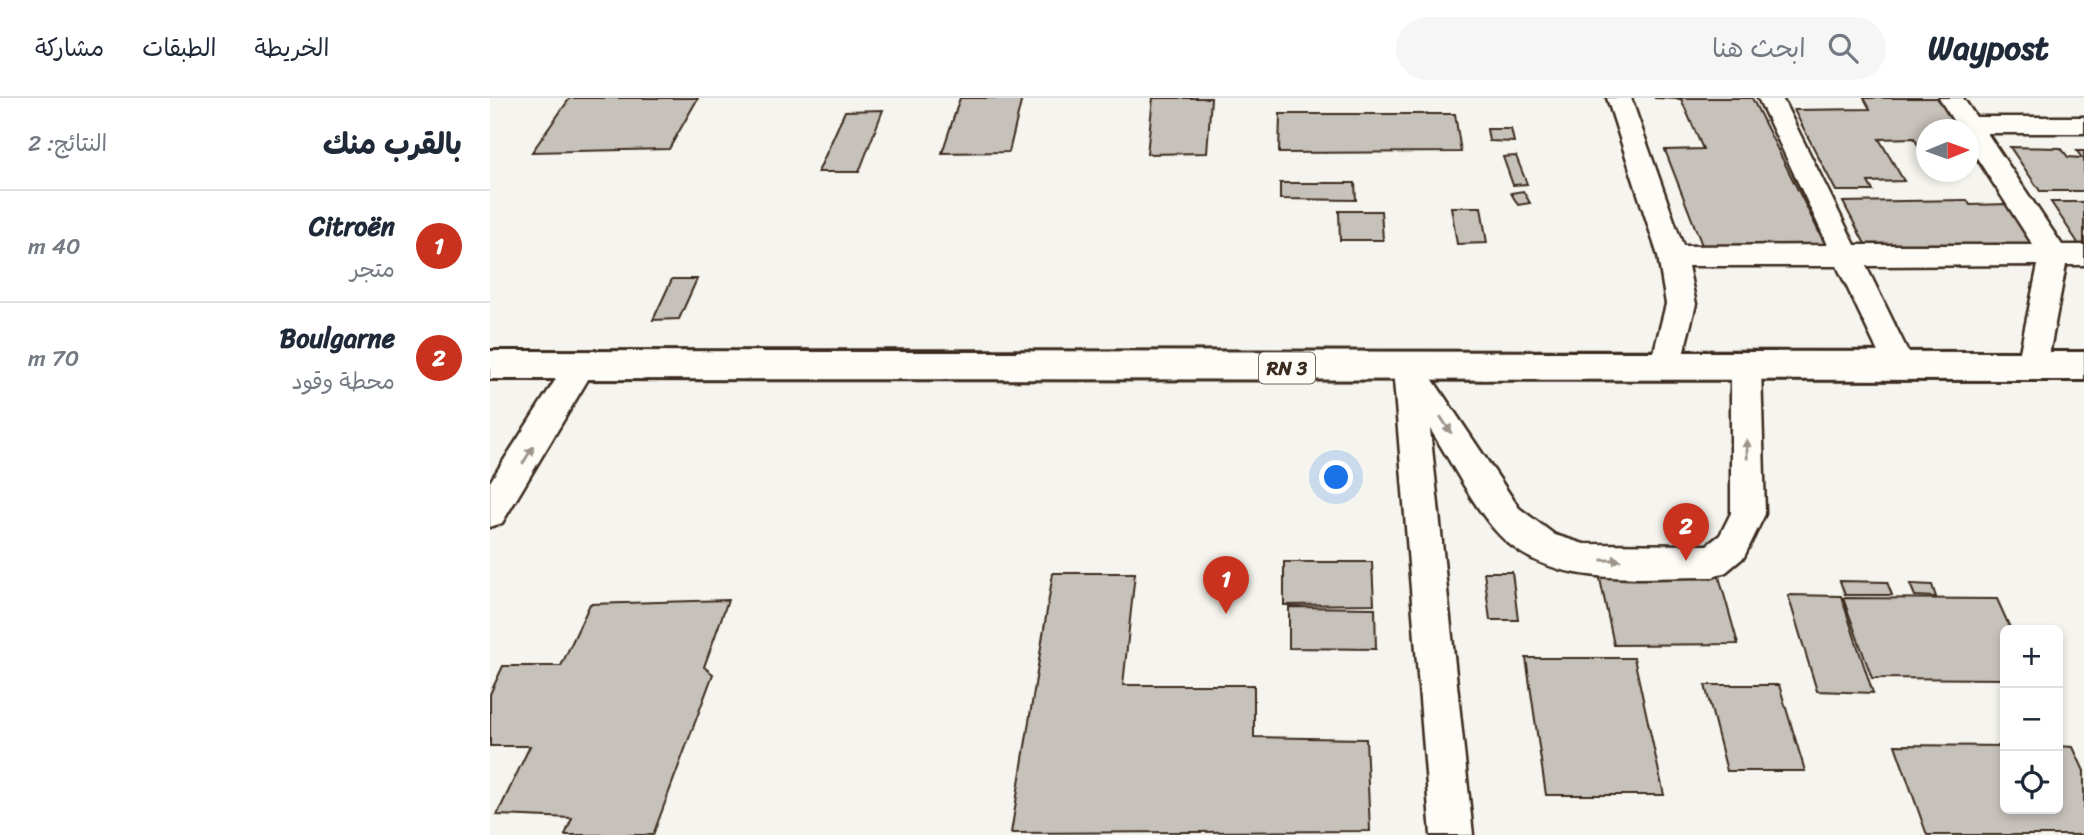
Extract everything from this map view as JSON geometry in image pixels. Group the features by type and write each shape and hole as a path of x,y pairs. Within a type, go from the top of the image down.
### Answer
{"main road":[{"name":"RN 3","path":"490,365 1408,368 2084,366"}],"street":[{"path":"1619,98 1672,256 1681,304 1665,367"},
{"path":"1770,98 1900,366"},
{"path":"1951,98 1965,119"},
{"path":"1979,125 2084,125"},
{"path":"1979,140 2054,255 2032,366"},
{"path":"1672,256 2084,255"},
{"path":"490,512 581,366"},
{"path":"1408,368 1507,519 1544,547 1584,560 1713,561 1732,546 1748,514 1746,367"},
{"path":"1408,368 1452,835"}],"building":[{"path":"570,98 698,98 669,149 532,152"},
{"path":"960,98 1022,98 1009,152 942,153"},
{"path":"1153,98 1211,98 1207,153 1147,154"},
{"path":"1654,98 1752,98 1831,256 1707,258 1665,150 1703,149 1681,99"},
{"path":"1864,98 1941,98 1955,119 1916,119 1916,142 1914,138 1879,139 1904,181 1868,182 1873,191 1836,191 1794,110 1870,109"},
{"path":"883,110 859,172 818,172 845,111"},
{"path":"1280,114 1455,114 1461,152 1279,153"},
{"path":"1487,129 1511,129 1514,142 1489,141"},
{"path":"2010,147 2061,148 2068,157 2082,158 2077,151 2084,151 2084,191 2040,191"},
{"path":"1516,156 1527,184 1513,185 1503,157"},
{"path":"1280,183 1355,183 1356,200 1280,199"},
{"path":"1523,191 1530,203 1518,205 1511,193"},
{"path":"1967,200 1970,205 2010,204 2050,264 1877,267 1843,202"},
{"path":"2051,202 2084,202 2084,252"},
{"path":"1451,207 1481,207 1487,243 1457,244"},
{"path":"1339,211 1381,211 1383,240 1340,240"},
{"path":"672,279 697,279 679,319 653,320"},
{"path":"1284,562 1372,562 1374,604 1284,605"},
{"path":"1484,572 1512,572 1518,620 1490,620"},
{"path":"1053,573 1135,573 1123,685 1254,685 1254,737 1366,739 1370,831 1011,833"},
{"path":"1718,573 1738,644 1614,645 1599,574"},
{"path":"1840,581 1887,582 1892,595 1845,595"},
{"path":"1910,584 1932,585 1936,597 1915,596"},
{"path":"1788,595 1841,596 1873,693 1817,691"},
{"path":"1843,598 1997,599 2009,625 2000,625 2000,679 1872,678"},
{"path":"728,600 704,667 713,674 653,835 565,835 572,818 497,815 530,746 490,746 490,694 503,666 561,666 590,604"},
{"path":"1289,607 1375,608 1376,649 1289,648"},
{"path":"1526,658 1634,658 1664,795 1546,795"},
{"path":"1705,685 1779,685 1805,771 1727,771"},
{"path":"1895,745 2000,746 2000,814 2063,814 2063,746 2073,747 2084,771 2084,835 1927,835"}],"place":[{"name":"Boulgarne","path":"1686,561"},
{"name":"Citroën","path":"1226,614"}]}
